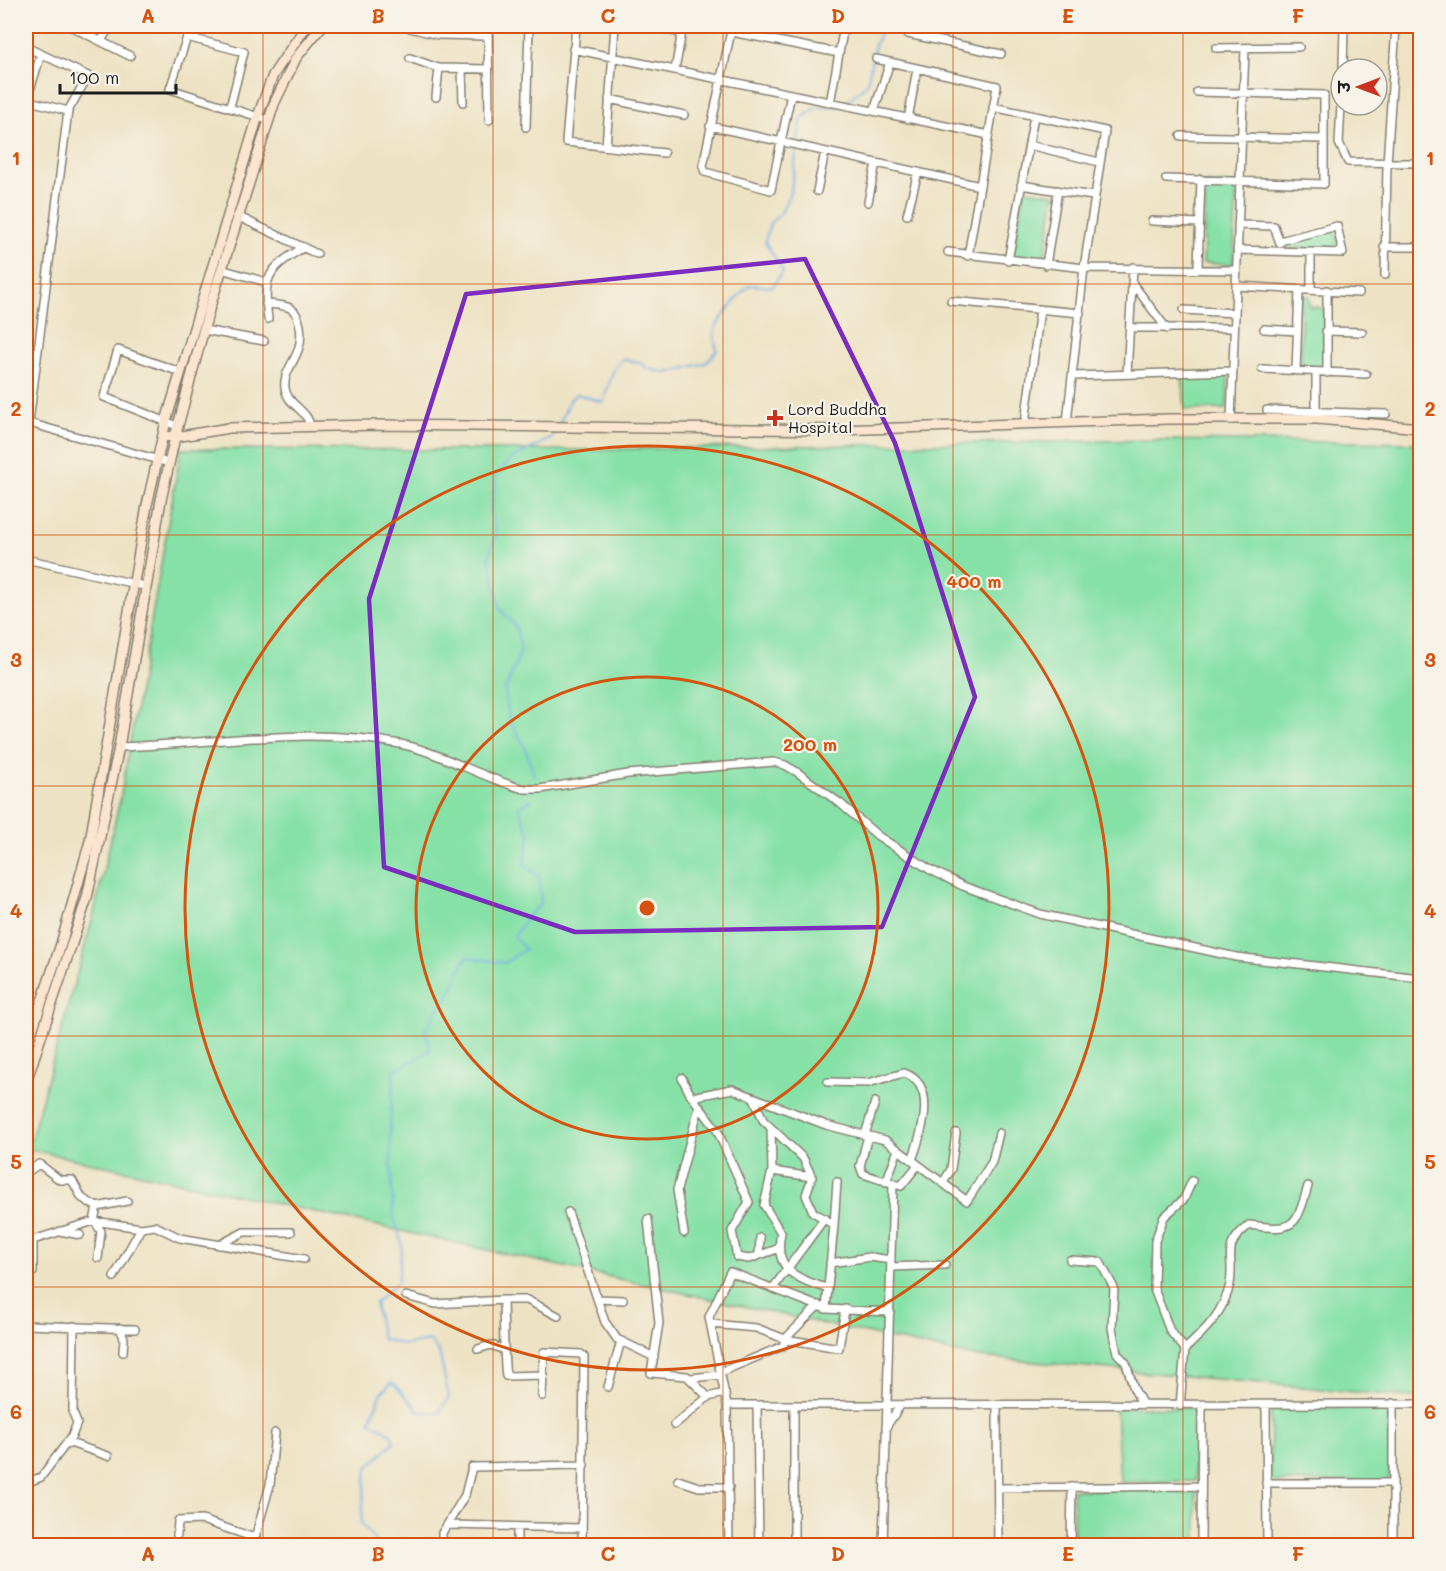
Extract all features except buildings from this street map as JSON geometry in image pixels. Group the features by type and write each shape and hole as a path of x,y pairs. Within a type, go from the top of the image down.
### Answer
{"street":[{"path":"70,26 130,56"},
{"path":"101,41 110,26"},
{"path":"26,1083 87,898 119,747 144,586 177,426 237,216 258,116 273,75 306,26"},
{"path":"26,1049 61,944 90,841 157,460 180,372 244,177 283,81 296,58 322,26"},
{"path":"488,26 489,120"},
{"path":"526,127 529,26"},
{"path":"576,26 566,142 664,153"},
{"path":"606,146 615,26"},
{"path":"655,26 682,29 675,70"},
{"path":"832,103 844,26"},
{"path":"910,26 908,34 1000,54"},
{"path":"1343,57 1344,26"},
{"path":"1385,275 1387,164 1396,26"},
{"path":"1410,26 1420,34"},
{"path":"410,28 438,35 487,36"},
{"path":"791,94 771,190 705,172 703,166 710,126 731,29 838,53"},
{"path":"230,106 244,52 187,37 170,89 230,106 268,120"},
{"path":"26,47 88,76 68,111 27,422 169,463"},
{"path":"1216,48 1299,47"},
{"path":"573,49 989,135"},
{"path":"1231,420 1245,49"},
{"path":"41,54 26,101 68,111"},
{"path":"410,58 439,69 488,69"},
{"path":"876,59 997,86 968,256"},
{"path":"874,111 890,62"},
{"path":"436,97 439,69"},
{"path":"462,69 463,102"},
{"path":"908,119 917,69"},
{"path":"1166,179 1324,184 1324,95 1197,92"},
{"path":"609,99 684,115"},
{"path":"993,107 1105,131 1093,196 1067,422"},
{"path":"1008,261 1034,116"},
{"path":"1340,117 1339,143 1348,162 1420,164"},
{"path":"710,126 980,186"},
{"path":"1180,136 1323,140"},
{"path":"1029,145 1099,162"},
{"path":"817,191 825,152"},
{"path":"868,202 876,163"},
{"path":"907,215 918,172"},
{"path":"1198,268 1201,179"},
{"path":"1021,185 1093,196"},
{"path":"1046,265 1058,190"},
{"path":"237,216 318,254"},
{"path":"1152,221 1199,223"},
{"path":"1238,225 1274,226 1283,251"},
{"path":"1237,250 1311,254 1343,253 1337,226 1280,241"},
{"path":"268,319 266,282 276,265 304,247"},
{"path":"1384,247 1420,247"},
{"path":"948,252 1008,261 1084,268 1236,270"},
{"path":"1311,254 1311,290"},
{"path":"1126,374 1133,267"},
{"path":"221,269 266,282"},
{"path":"1133,284 1167,329"},
{"path":"1236,286 1359,293"},
{"path":"1327,290 1327,373"},
{"path":"1296,371 1299,291"},
{"path":"951,301 1080,313"},
{"path":"266,304 292,306 296,310 302,337 301,347 288,372 285,385 291,400 306,414 310,426"},
{"path":"1025,423 1040,309"},
{"path":"1184,310 1235,313"},
{"path":"1130,328 1234,328"},
{"path":"1264,329 1297,331"},
{"path":"204,330 264,341"},
{"path":"1326,331 1362,332"},
{"path":"177,426 104,397 118,350 180,372"},
{"path":"1262,369 1366,374"},
{"path":"1074,375 1233,371"},
{"path":"1316,372 1316,416"},
{"path":"1267,410 1396,427 1420,428"},
{"path":"163,436 175,437 229,428 310,426 570,426 829,430 1386,414"},
{"path":"26,559 144,586"},
{"path":"119,747 267,736 353,737 427,751 524,789 540,789 628,774 766,762 785,765 841,804 878,836 929,869 963,885 1040,914 1236,957 1420,978"},
{"path":"828,1082 868,1083 904,1073 916,1079 922,1090 924,1114 915,1162 902,1186 861,1172 866,1135 875,1102"},
{"path":"682,1078 692,1097 717,1130 749,1202 732,1231 736,1257 709,1317 728,1405 729,1545"},
{"path":"692,1097 732,1089 826,1125 885,1140 967,1201 992,1162 999,1132"},
{"path":"754,1098 762,1118 803,1158 812,1177 806,1195 813,1212 834,1225"},
{"path":"684,1233 677,1190 699,1107"},
{"path":"771,1128 772,1171 764,1205 780,1233 777,1249 783,1264 800,1280 826,1288"},
{"path":"943,1183 952,1164 956,1133"},
{"path":"883,1545 891,1264 890,1183 898,1150"},
{"path":"26,1173 39,1164 60,1180 72,1180 82,1198 97,1207 127,1201"},
{"path":"772,1171 812,1177"},
{"path":"1185,1349 1170,1331 1154,1289 1155,1241 1164,1217 1184,1199 1192,1181"},
{"path":"648,1219 659,1323 652,1374 690,1378 721,1374 783,1346 785,1339 822,1307 830,1263 837,1182"},
{"path":"1180,1406 1185,1349 1213,1323 1230,1284 1228,1252 1235,1236 1248,1225 1282,1229 1288,1226 1301,1211 1308,1186"},
{"path":"97,1207 94,1221 101,1231 98,1258"},
{"path":"568,1212 605,1322 621,1341 654,1356"},
{"path":"773,1288 825,1218"},
{"path":"26,1275 33,1272 33,1240 94,1221 141,1228 155,1226 180,1238 304,1259"},
{"path":"114,1277 141,1228"},
{"path":"57,1231 80,1235"},
{"path":"219,1245 244,1232 291,1232"},
{"path":"759,1255 760,1238"},
{"path":"736,1257 749,1259 777,1249"},
{"path":"830,1263 870,1257 891,1264 945,1265"},
{"path":"1070,1260 1100,1262 1114,1288 1112,1328 1118,1353 1126,1363 1134,1389 1143,1405"},
{"path":"730,1272 822,1307 890,1312"},
{"path":"406,1296 435,1304 527,1300 558,1316"},
{"path":"597,1299 623,1300"},
{"path":"503,1300 502,1349 506,1376 544,1375"},
{"path":"711,1324 756,1328 785,1339 839,1348 845,1310"},
{"path":"26,1325 135,1329"},
{"path":"26,1483 41,1477 68,1442 76,1423 73,1413 74,1326"},
{"path":"120,1328 124,1338 123,1352"},
{"path":"608,1386 621,1341"},
{"path":"478,1349 491,1345 502,1349"},
{"path":"542,1396 544,1352 581,1354 584,1358 582,1545"},
{"path":"690,1378 708,1397"},
{"path":"674,1425 708,1397 725,1393"},
{"path":"1393,1403 1393,1545"},
{"path":"728,1405 1420,1404"},
{"path":"757,1405 759,1545"},
{"path":"794,1405 794,1545"},
{"path":"1266,1405 1267,1545"},
{"path":"885,1429 900,1406"},
{"path":"997,1406 998,1545"},
{"path":"1201,1545 1202,1406"},
{"path":"177,1535 178,1521 202,1520 254,1542 270,1485 275,1433"},
{"path":"68,1442 108,1456"},
{"path":"442,1545 442,1533 465,1495 472,1467 584,1465"},
{"path":"678,1480 696,1487 729,1487"},
{"path":"1266,1483 1392,1483"},
{"path":"998,1488 1200,1486"},
{"path":"1071,1545 1072,1487"},
{"path":"447,1526 582,1528"},
{"path":"517,1527 517,1545"}],"highlighted area":[{"path":"805,259 895,443 975,697 882,927 575,932 384,867 369,599 466,294"}],"green space":[{"path":"1206,183 1237,184 1233,265 1203,263"},
{"path":"1024,190 1055,194 1044,260 1012,258"},
{"path":"1335,229 1340,249 1286,248 1284,243"},
{"path":"1309,296 1310,307 1324,308 1324,367 1301,366 1301,297"},
{"path":"1228,375 1227,409 1185,410 1182,376"},
{"path":"1158,440 1420,443 1420,1398 970,1356 28,1149 93,917 121,795 181,449 567,450"},
{"path":"1116,1407 1194,1408 1195,1481 1120,1482"},
{"path":"1390,1407 1389,1481 1270,1482 1271,1408"},
{"path":"1073,1490 1196,1490 1197,1545 1074,1545"}],"waterway":[{"path":"845,103 867,84 875,45 883,26"},
{"path":"559,425 570,400 576,394 603,402 614,369 622,359 639,362 646,368 666,373 706,363 717,350 714,335 716,326 739,295 750,285 772,287 783,271 765,242 770,223 781,213 791,190 801,119 816,108 838,107"},
{"path":"534,775 524,745 509,719 505,690 521,651 516,627 500,609 489,556 496,535 491,511 496,476 511,459 552,438 556,430"},
{"path":"379,1546 361,1523 367,1468 394,1442 391,1434 370,1421 382,1392 392,1382 420,1412 439,1413 449,1397 439,1352 430,1341 405,1345 382,1339 375,1303 398,1282 402,1244 393,1214 390,1127 394,1071 430,1051 426,1029 453,988 467,957 505,963 525,949 514,937 527,917 541,904 539,877 524,864 530,836 519,807 532,800"}],"place":[{"name":"Lord Buddha Hospital","path":"775,418"}]}
